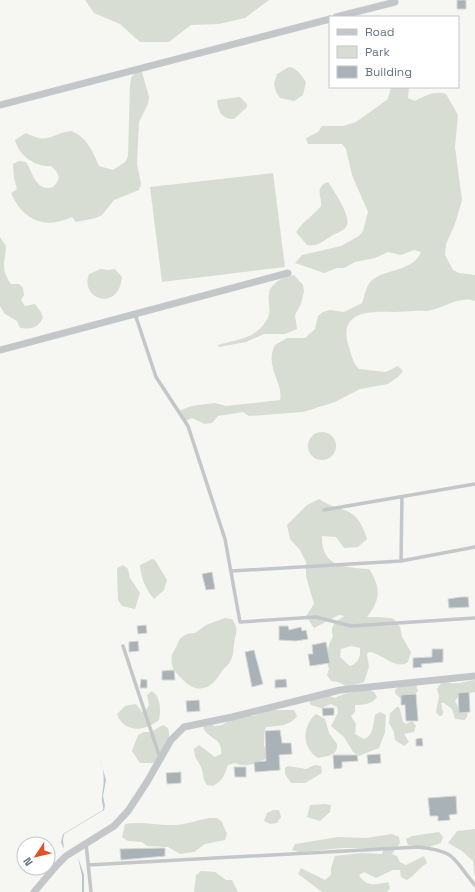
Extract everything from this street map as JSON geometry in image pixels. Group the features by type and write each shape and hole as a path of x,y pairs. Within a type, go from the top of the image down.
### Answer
{"street":[{"path":"340,16 394,1"},
{"path":"0,105 329,19"},
{"path":"0,350 288,273"},
{"path":"34,892 56,865 86,843 114,826 128,811 176,733 184,727 232,717 340,690 475,676"}],"lane":[{"path":"135,314 156,377 188,426 225,539 240,622 316,617 350,626 475,618"},
{"path":"324,510 475,484"},
{"path":"401,561 402,497"},
{"path":"231,571 401,561 475,547"},
{"path":"123,646 160,759"},
{"path":"86,843 91,892"},
{"path":"88,865 418,847 436,849 453,856 475,885"}],"green space":[{"path":"85,0 269,0 245,18 219,24 191,25 169,42 140,42 120,24 94,13"},
{"path":"289,67 296,70 306,82 303,95 294,101 280,98 276,92 274,84 277,74"},
{"path":"135,72 142,72 149,97 148,104 139,122 137,164 141,184 139,190 114,200 102,215 96,218 76,222 72,217 52,223 36,220 28,216 16,202 11,193 17,189 14,178 13,164 19,161 26,162 34,178 44,187 50,188 54,186 59,177 51,166 45,166 28,159 20,151 15,140 26,133 40,138 49,138 71,131 85,141 92,150 99,166 113,170 125,162 128,156 130,85 131,78"},
{"path":"391,88 409,88 408,98 415,101 434,93 442,93 446,94 458,115 455,147 462,200 455,224 446,244 445,255 453,270 459,273 475,275 475,301 457,301 427,311 366,313 358,315 352,319 348,325 346,333 352,357 359,369 386,372 398,366 403,371 388,384 360,389 335,402 303,412 249,416 243,412 218,416 212,423 205,424 192,418 185,421 179,411 191,406 215,403 226,406 280,400 279,387 272,360 272,353 275,345 287,338 305,338 315,329 318,316 323,312 330,310 344,312 362,303 367,288 372,280 378,276 412,263 421,252 414,250 401,255 388,252 375,258 355,262 344,268 337,268 324,273 295,263 302,255 341,246 359,236 363,231 368,212 352,175 346,149 342,144 308,144 306,138 318,132 322,126 343,126 356,122 388,99"},
{"path":"240,97 247,104 247,107 234,119 226,118 221,114 218,108 217,100"},
{"path":"273,173 285,267 162,282 150,187"},
{"path":"328,182 345,211 347,217 346,227 316,245 307,245 296,232 321,206 320,188"},
{"path":"0,237 6,246 4,266 5,274 11,284 19,284 23,288 24,295 21,300 25,306 35,304 41,312 43,318 33,328 20,328 17,321 5,314 0,306"},
{"path":"101,269 115,269 122,277 119,288 114,295 108,298 94,296 87,283 89,274"},
{"path":"294,275 303,285 304,291 301,304 295,315 297,329 285,334 264,334 246,342 219,347 218,345 244,338 256,332 268,317 270,290 272,287 275,283 282,279"},
{"path":"322,432 328,433 332,436 335,440 335,452 332,456 328,459 322,460 316,459 312,456 309,452 308,446 309,440 312,436 316,433"},
{"path":"319,499 348,512 358,520 367,539 358,547 344,548 336,537 322,536 325,554 330,560 343,566 369,569 376,582 378,593 375,605 367,617 385,617 394,619 400,627 402,637 411,652 408,662 403,664 394,663 369,652 367,654 369,667 364,682 347,687 338,682 331,681 327,675 329,669 326,659 329,645 333,636 332,629 334,624 339,619 345,616 339,615 314,628 306,616 314,604 306,576 306,562 300,550 290,539 287,525 307,505","holes":["351,646 360,648 358,659 350,666 340,657 341,649"]},
{"path":"152,559 155,560 167,580 164,590 154,599 144,583 140,565"},
{"path":"123,565 128,569 130,578 140,593 135,609 122,606 118,600 117,568"},
{"path":"225,618 232,619 236,626 231,660 208,687 193,687 183,680 174,670 172,664 173,654 178,642 184,636 195,633 206,625"},
{"path":"443,680 455,683 475,680 475,692 459,695 455,701 460,710 466,712 468,715 465,720 455,719 452,709 444,703 441,703 443,713 442,716 439,716 436,712 439,696 437,689"},
{"path":"416,685 418,691 414,696 400,698 395,693 395,690 400,686"},
{"path":"367,689 374,692 377,697 370,703 355,705 355,712 351,716 356,724 355,734 364,739 370,735 375,715 380,712 386,715 385,732 379,748 359,756 353,752 344,737 331,726 338,713 337,707 331,704 321,708 311,705 309,701 316,694 322,693 335,698 347,693"},
{"path":"152,691 159,700 159,720 148,727 136,729 125,725 117,714 125,706 136,704 142,712 145,712 149,705 147,695"},
{"path":"398,706 403,722 406,724 412,721 416,726 414,732 404,734 409,742 404,746 395,740 394,732 389,723 390,713"},
{"path":"267,710 294,710 297,716 287,724 266,727 264,733 264,746 273,755 249,765 240,765 235,763 228,765 219,782 213,786 207,785 204,780 201,767 195,757 194,749 199,745 215,757 221,754 221,748 218,741 208,734 203,727 209,724 215,726 222,725 228,721 254,716"},
{"path":"316,714 325,719 329,733 337,744 336,751 334,753 318,758 309,749 306,740 306,730 310,721"},
{"path":"163,725 168,728 169,733 168,743 164,752 153,763 140,763 132,751 138,735 144,732 151,732"},
{"path":"315,765 321,766 322,773 305,783 291,783 285,774 285,768 288,766 306,769"},
{"path":"310,805 331,805 330,812 320,821 307,817"},
{"path":"273,810 279,810 281,817 277,823 270,824 264,821 267,813"},
{"path":"217,818 222,822 227,834 225,840 205,844 194,852 180,854 168,847 147,846 142,842 128,841 122,837 125,824 138,823 176,825"},
{"path":"475,829 475,877 473,861 462,851 448,843 457,831"},
{"path":"439,832 443,837 441,843 429,847 408,845 406,839 412,836"},
{"path":"392,834 399,837 400,843 392,854 397,856 400,862 406,865 424,856 427,863 407,880 401,877 400,870 393,870 376,878 364,872 359,875 365,882 372,884 388,882 390,888 387,892 322,892 298,874 301,868 325,880 331,875 331,868 335,856 362,853 382,854 384,848 342,848 300,852 292,850 295,844 338,837 366,838"},
{"path":"201,871 215,872 226,880 232,880 238,892 194,892 196,875"}],"shaded area":[{"path":"102,767 106,780 103,796 105,806 104,810 64,834 64,849 61,842 63,834 103,810 102,799 104,778"},
{"path":"78,857 84,875 84,892 82,892 82,876"}],"building":[{"path":"457,0 466,0 466,9 457,9"},
{"path":"212,572 215,589 206,590 202,574"},
{"path":"468,597 469,607 449,608 448,599"},
{"path":"146,625 147,633 138,634 137,626"},
{"path":"279,626 288,626 289,630 301,627 302,631 306,630 308,639 296,641 279,640"},
{"path":"138,641 139,651 129,652 129,642"},
{"path":"326,642 330,663 310,666 308,654 313,654 312,645"},
{"path":"432,649 443,649 443,662 421,664 422,667 413,668 413,658 432,657"},
{"path":"254,650 263,684 252,687 245,652"},
{"path":"174,670 175,680 162,680 162,671"},
{"path":"141,679 147,680 147,688 140,688"},
{"path":"286,679 287,687 275,688 275,680"},
{"path":"469,692 470,712 459,713 458,693"},
{"path":"416,694 418,721 406,721 405,705 401,705 401,695"},
{"path":"199,700 200,711 187,712 186,701"},
{"path":"322,708 334,708 334,715 323,716"},
{"path":"280,730 282,743 291,743 292,754 279,755 280,770 255,772 254,762 266,761 265,731"},
{"path":"422,738 423,746 416,746 416,739"},
{"path":"380,754 381,763 368,764 367,755"},
{"path":"333,755 357,755 358,761 342,762 342,768 334,769"},
{"path":"234,767 246,767 246,777 235,777"},
{"path":"181,772 181,783 167,784 166,773"},
{"path":"456,796 457,814 449,815 450,820 438,821 438,816 430,816 428,798"},
{"path":"165,848 165,856 121,860 120,849"}]}
